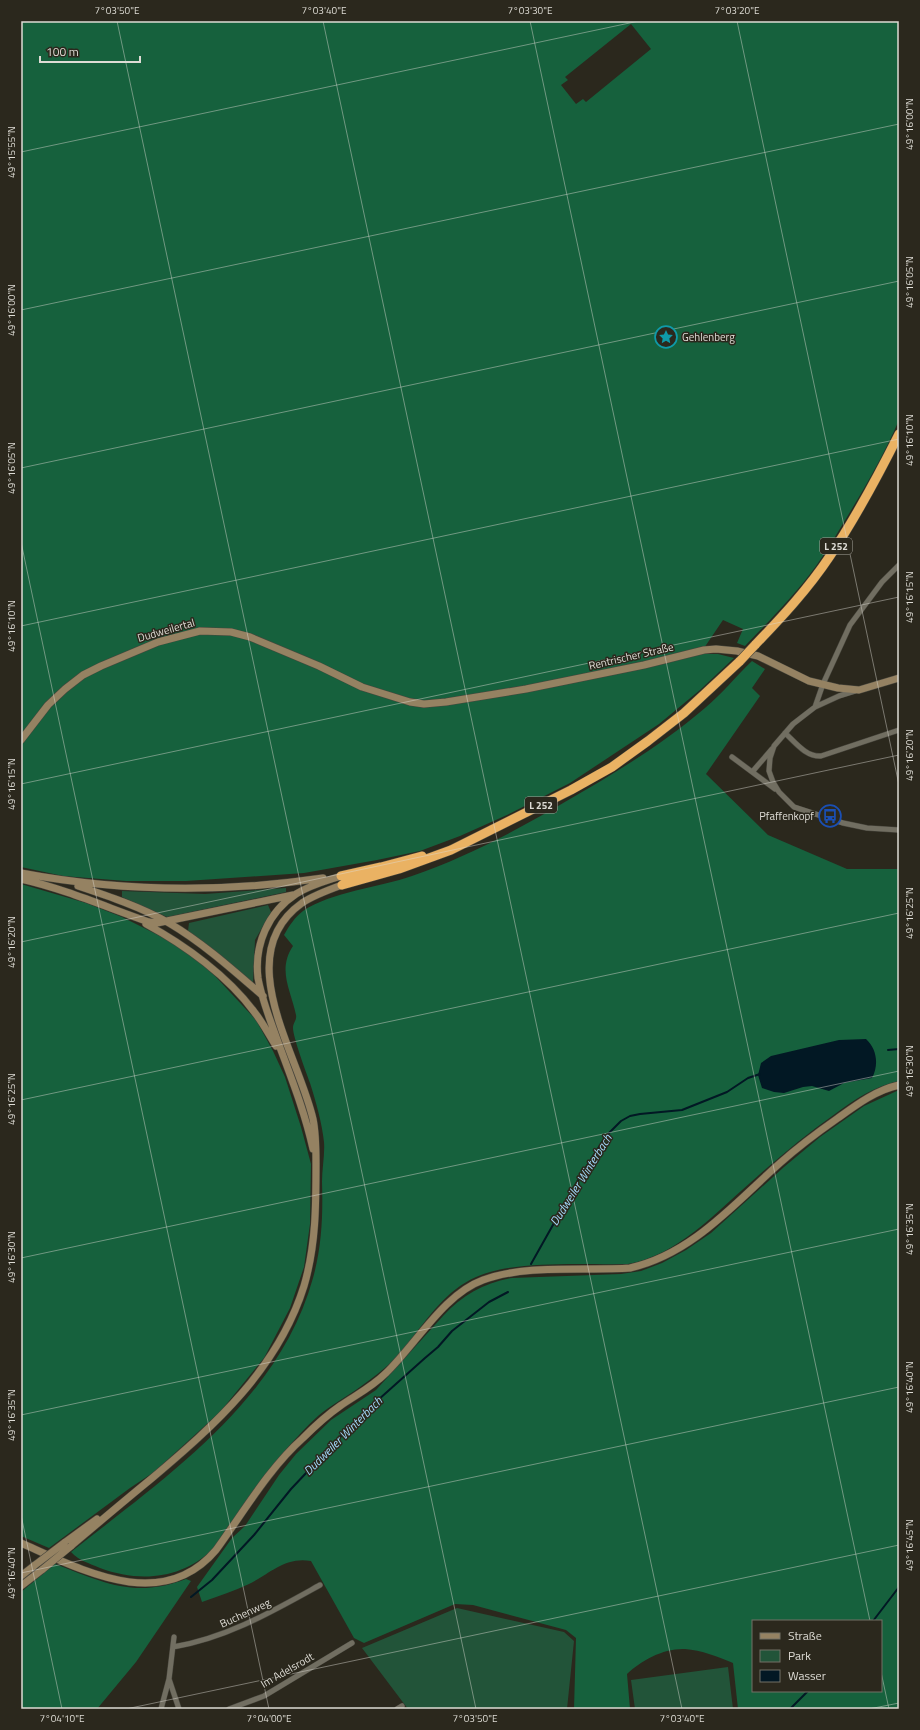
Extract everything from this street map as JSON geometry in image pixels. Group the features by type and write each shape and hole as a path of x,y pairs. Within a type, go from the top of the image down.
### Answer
{"highway":[{"name":"L 252","path":"341,880 469,841 571,790 612,767 684,713 740,661 779,620 829,557 861,507 899,434"}],"main road":[{"name":"Dudweilertal","path":"21,740 48,705 64,689 83,675 158,642 200,631 231,632 250,637 319,666 362,687"},
{"name":"Rentrischer Straße","path":"362,687 410,702 435,704 526,689 644,665 704,650 716,649 737,651 758,656 809,681 838,688 859,690 899,678"},
{"path":"21,873 64,881 136,888 193,889 341,880"},
{"path":"21,879 54,888 149,922 157,923 168,922 296,894"},
{"path":"316,1163 302,1106 262,996 258,978 258,959 261,939 267,925 276,912 286,902 296,894 314,885 341,880"},
{"path":"22,1575 67,1545 152,1479 210,1429 254,1380 281,1337 295,1310 304,1287 316,1222 316,1138 308,1100 279,1019 270,988 268,970 269,954 273,938 286,917 300,904 341,880"},
{"path":"64,881 108,896 168,922 222,960 262,996 279,1019"},
{"path":"128,914 181,945 223,978 254,1012 284,1059"},
{"path":"21,1543 103,1576 126,1582 153,1583 181,1576 197,1568 216,1550 282,1458 303,1437 339,1407 362,1393 386,1374 454,1297 464,1290 482,1280 520,1271 630,1268 645,1265 662,1258 682,1247 705,1231 781,1162 817,1133 861,1101 899,1085"},
{"path":"21,1586 43,1568 67,1545"}],"street":[{"path":"815,707 823,684 850,625 882,582 899,565"},
{"path":"753,771 793,724 815,707 839,696 859,690"},
{"path":"785,733 809,755 821,756 899,730"},
{"path":"774,746 770,758 769,771 779,792"},
{"path":"732,757 753,771 779,792 794,807 867,828 899,830"},
{"name":"Buchenweg","path":"173,1647 202,1641 238,1628 320,1585"},
{"path":"161,1709 169,1679 174,1637"},
{"name":"Im Adelsrodt","path":"229,1709 264,1696 352,1643"},
{"path":"169,1679 179,1709"}],"green space":[{"path":"21,21 899,21 899,420 880,459 851,510 816,566 800,587 745,646 737,643 743,629 723,620 700,654 718,654 734,658 700,690 659,724 570,783 507,815 460,836 420,851 304,873 186,881 126,881 63,876 21,867","holes":["631,24 651,49 586,102 583,99 576,104 561,85 568,80 565,77"]},
{"path":"752,661 765,669 752,688 760,696 706,774 768,835 847,869 899,869 899,1081 882,1086 850,1103 802,1138 694,1232 663,1252 628,1264 553,1264 497,1270 481,1275 460,1286 451,1293 427,1318 396,1358 365,1384 323,1412 303,1431 262,1480 213,1549 188,1567 160,1575 130,1576 100,1568 77,1558 71,1552 180,1465 215,1433 247,1399 274,1362 297,1322 313,1278 321,1230 324,1142 317,1105 297,1046 293,1026 296,1015 287,980 286,963 293,946 284,935 292,922 303,911 314,904 341,894 412,876 453,860 512,832 551,810 623,768 657,745 711,703"},
{"path":"21,884 86,903 122,917 166,939 194,957 215,976 256,1020 273,1051 285,1077 311,1164 310,1224 304,1267 290,1308 264,1358 220,1412 154,1472 49,1548 21,1536"},
{"path":"286,888 286,892 167,917 122,897 122,891 205,894"},
{"path":"268,905 271,912 255,940 253,984 188,931 189,923"},
{"path":"899,1090 899,1709 738,1709 733,1663 704,1652 677,1649 661,1653 646,1660 627,1674 630,1709 574,1709 576,1638 566,1630 473,1605 455,1604 364,1643 354,1638 311,1561 302,1560 286,1563 249,1584 202,1602 197,1587 232,1538 245,1526 279,1475 296,1454 331,1420 376,1390 443,1316 458,1302 474,1291 492,1283 512,1278 621,1274 641,1271 662,1263 686,1250 711,1233 784,1167 820,1137 864,1106"},
{"path":"55,1564 104,1582 134,1588 150,1588 167,1585 186,1579 191,1581 136,1662 97,1709 21,1709 21,1592"},
{"path":"457,1608 564,1632 574,1641 567,1709 408,1709 362,1648"},
{"path":"728,1667 733,1709 635,1709 631,1680"}],"water":[{"path":"866,1039 873,1047 876,1057 876,1068 872,1078 844,1083 829,1091 812,1086 803,1087 784,1093 774,1092 762,1088 758,1075 761,1063 771,1056 839,1040"}],"waterway":[{"name":"Dudweiler Winterbach","path":"888,1050 899,1049"},
{"name":"Dudweiler Winterbach","path":"531,1264 581,1175 606,1136 621,1121 630,1116 640,1114 682,1110 727,1092 748,1078 760,1074"},
{"name":"Dudweiler Winterbach","path":"191,1597 212,1580 254,1535 291,1489 359,1417 438,1347 452,1331 489,1302 508,1292"},
{"path":"874,1620 899,1587"},
{"path":"790,1709 807,1692"}],"place":[{"name":"Gehlenberg","path":"666,337"},
{"name":"Pfaffenkopf","path":"830,816"}]}
